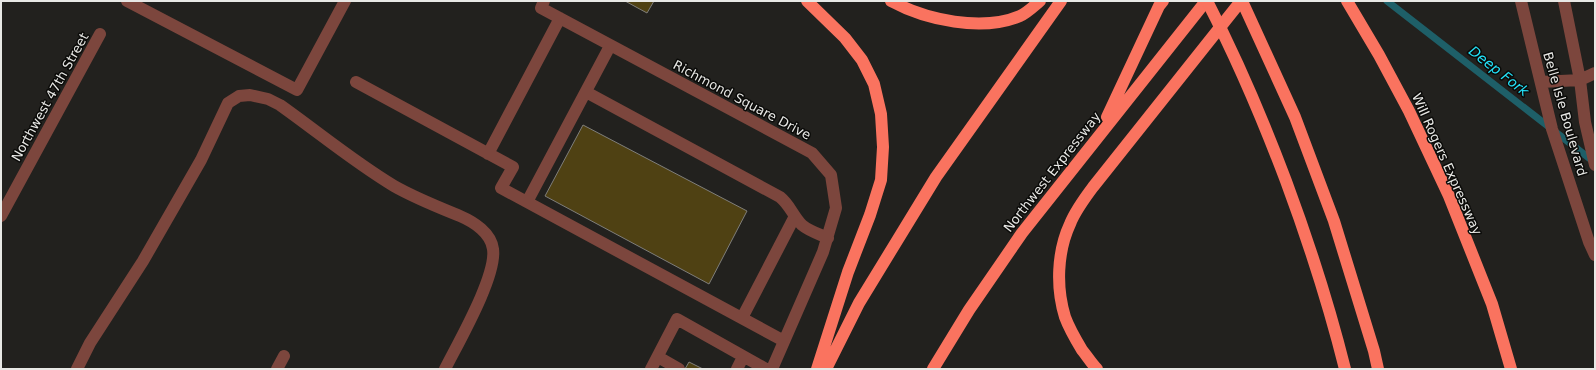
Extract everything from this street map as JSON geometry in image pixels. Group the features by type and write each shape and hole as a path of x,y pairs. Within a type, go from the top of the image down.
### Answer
{"highway":[{"path":"807,1 845,38 862,60 874,84 881,114 883,147 881,180 870,215 848,272 816,369"},
{"path":"891,1 921,14 951,21 993,23 1021,16 1040,1"},
{"path":"826,369 859,303 936,177 1061,1"},
{"path":"1206,1 1230,46 1270,138 1308,240 1335,326 1345,369"},
{"name":"Northwest Expressway","path":"933,369 969,310 1022,234 1206,1"},
{"path":"1097,369 1075,339 1065,318 1060,295 1061,258 1070,224 1093,188 1241,1 1295,117 1312,161 1334,221 1378,369"},
{"name":"Will Rogers Expressway","path":"1347,1 1379,55 1409,111 1449,196 1492,304 1511,369"},
{"path":"1098,136 1162,3"}],"street":[{"path":"127,1 297,90 345,1"},
{"name":"Richmond Square Drive","path":"544,1 541,8 812,153 831,175 836,208 828,238 772,369"},
{"name":"Belle Isle Boulevard","path":"1521,1 1552,129 1589,242 1595,255"},
{"name":"Belle Isle Boulevard","path":"1564,1 1595,165"},
{"path":"488,154 560,18"},
{"name":"Northwest 47th Street","path":"1,216 100,34"},
{"path":"527,202 610,46"},
{"path":"1541,82 1580,80 1595,73"},
{"path":"356,82 513,167 501,188 784,341"},
{"path":"586,92 780,197 787,203 801,224 807,229 828,238"},
{"path":"77,369 90,343 143,261 201,160 228,103 239,96 250,94 268,99 280,105 362,165 395,186 425,202 472,221 485,233 493,249 491,270 487,285 445,369"},
{"path":"742,318 795,216"},
{"path":"651,369 677,319 766,369"},
{"path":"277,369 284,356"},
{"path":"658,357 679,369"},
{"path":"737,369 743,357"}],"building":[{"path":"625,1 654,1 647,13"},
{"path":"583,125 747,211 709,284 545,196"},
{"path":"689,362 703,369 685,369"}],"waterway":[{"name":"Deep Fork","path":"1387,1 1594,162"}]}
